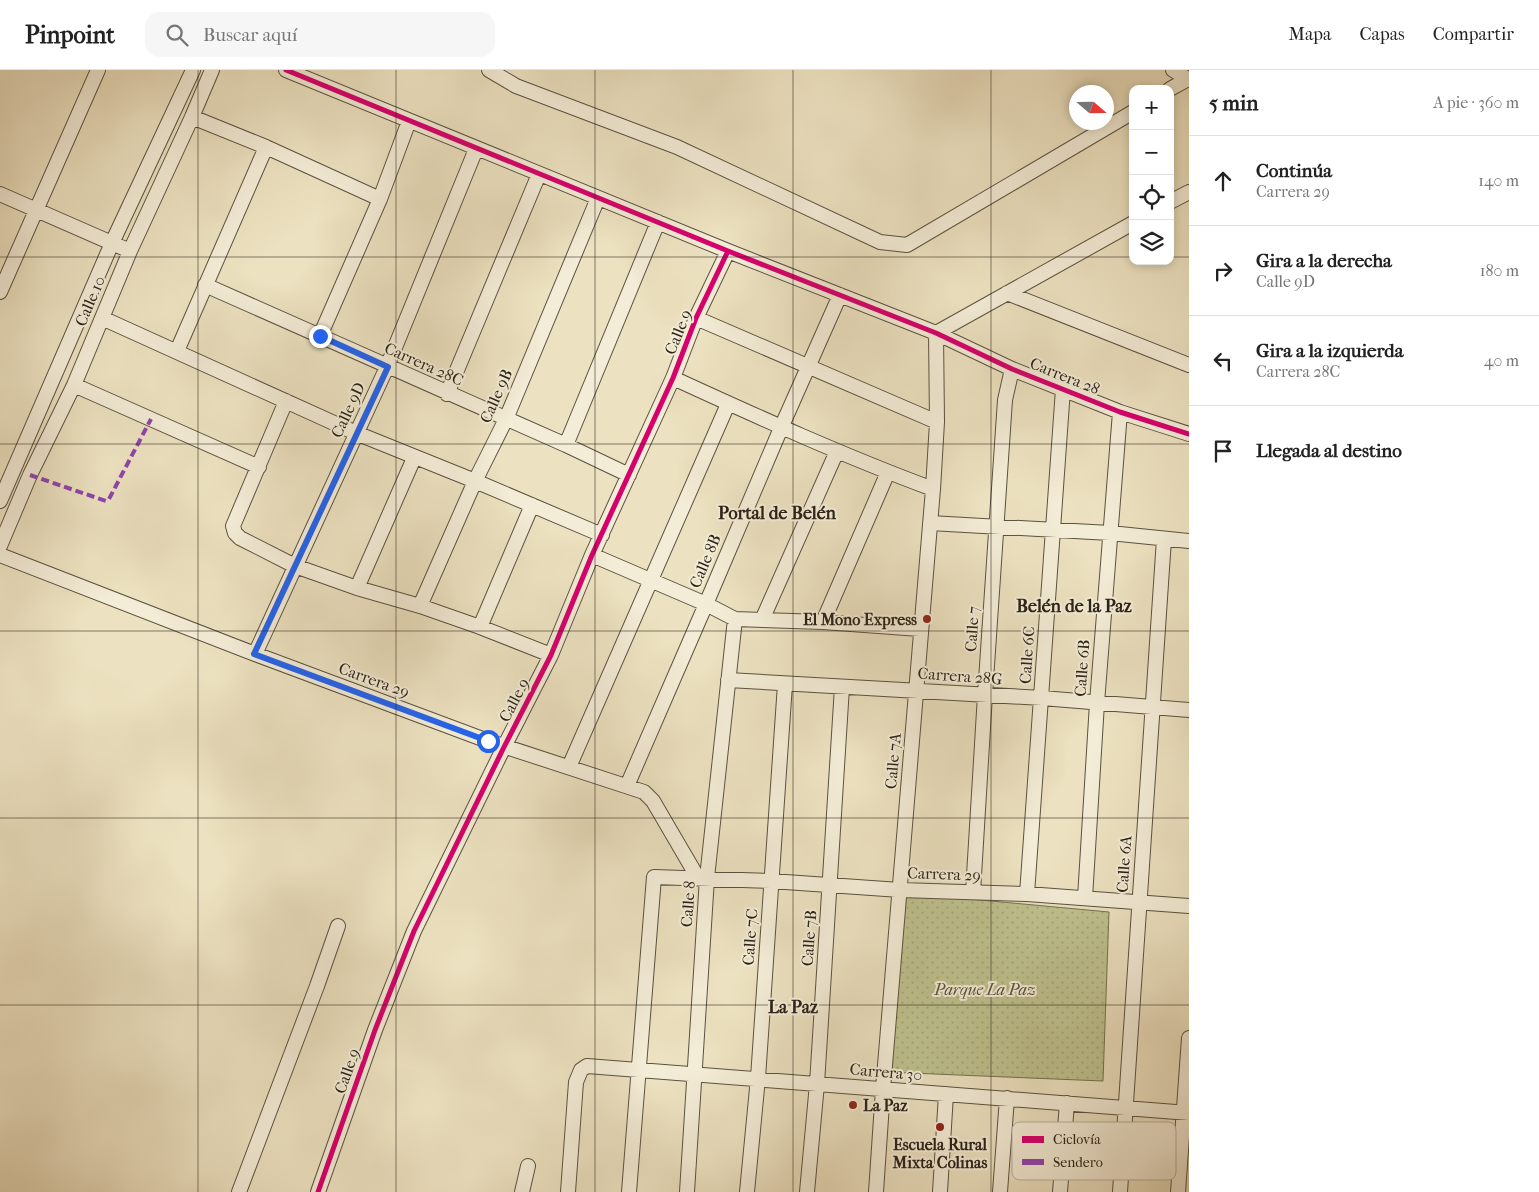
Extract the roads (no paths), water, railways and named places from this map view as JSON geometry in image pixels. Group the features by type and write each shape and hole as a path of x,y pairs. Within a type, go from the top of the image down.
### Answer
{"street":[{"path":"0,292 98,70"},
{"name":"Calle 10","path":"0,501 6,470 194,70"},
{"name":"Calle 10","path":"0,546 30,475 74,385 130,251 212,70"},
{"name":"Carrera 28","path":"286,70 728,251 936,333 1012,369 1120,412 1189,434"},
{"path":"489,70 516,86 676,147 880,242 907,246 1129,114"},
{"path":"1173,70 1188,79 1174,88"},
{"path":"192,117 266,147 380,199"},
{"path":"320,336 380,199 409,121"},
{"path":"177,351 266,147"},
{"name":"Calle 9D","path":"254,654 388,367 476,149"},
{"path":"447,394 539,174"},
{"path":"1174,200 1189,192"},
{"path":"0,194 38,209 130,251"},
{"name":"Calle 9B","path":"420,606 475,481 506,419 598,198"},
{"path":"566,446 658,222"},
{"path":"936,333 1129,225"},
{"name":"Calle 9","path":"318,1192 375,1030 414,931 551,655 592,555 673,378 696,318 728,251"},
{"name":"Carrera 28C","path":"205,285 629,476"},
{"path":"1007,294 1189,364"},
{"name":"Calle 8B","path":"627,786 780,428 840,295"},
{"path":"102,318 356,433 602,535"},
{"path":"696,318 937,422"},
{"name":"Calle 7A","path":"876,1192 920,629 933,489 937,422 936,333"},
{"name":"Calle 7","path":"973,892 1005,400 1012,369"},
{"path":"673,378 780,428 933,489"},
{"path":"74,385 259,467"},
{"name":"Calle 6C","path":"1027,894 1063,389"},
{"path":"286,401 233,526 235,533 240,538 295,566 357,588 420,606 551,655"},
{"path":"569,767 728,404"},
{"name":"Calle 6B","path":"1085,898 1097,703 1120,412"},
{"path":"762,620 837,451"},
{"path":"357,588 414,458"},
{"path":"823,622 888,472"},
{"path":"480,627 532,505"},
{"path":"930,523 1110,533 1189,540"},
{"name":"Calle 6A","path":"1125,1122 1164,539"},
{"name":"Carrera 29","path":"0,555 254,654 504,747 644,792 653,801 703,878"},
{"path":"592,555 706,604 735,619 823,622 920,629"},
{"name":"Calle 8","path":"687,1192 695,1074 703,878 735,619"},
{"name":"Carrera 28G","path":"728,680 1042,698 1189,710"},
{"name":"Calle 7C","path":"747,1192 758,1078 785,684"},
{"name":"Calle 7B","path":"807,1192 817,1084 842,686"},
{"name":"Carrera 29","path":"638,1070 654,877 771,881 900,890 1027,894 1189,906"},
{"path":"239,1192 338,926"},
{"path":"1178,1192 1187,1113 1189,1038"},
{"name":"Carrera 30","path":"568,1192 576,1082 581,1070 587,1066 1187,1113"},
{"path":"629,1192 638,1070"},
{"path":"940,1192 946,1094"},
{"path":"1000,1192 1008,1098"},
{"path":"1066,1122 1067,1103"},
{"path":"522,1192 528,1166"}],"place":[{"name":"El Mono Express","path":"927,619"},
{"name":"La Paz","path":"853,1105"},
{"name":"Escuela Rural Mixta Colinas","path":"940,1127"}],"district":[{"name":"Portal de Belén","path":"777,513"},
{"name":"Belén de la Paz","path":"1074,606"},
{"name":"La Paz","path":"793,1007"}],"park label":[{"name":"Parque La Paz","path":"985,989"}]}
